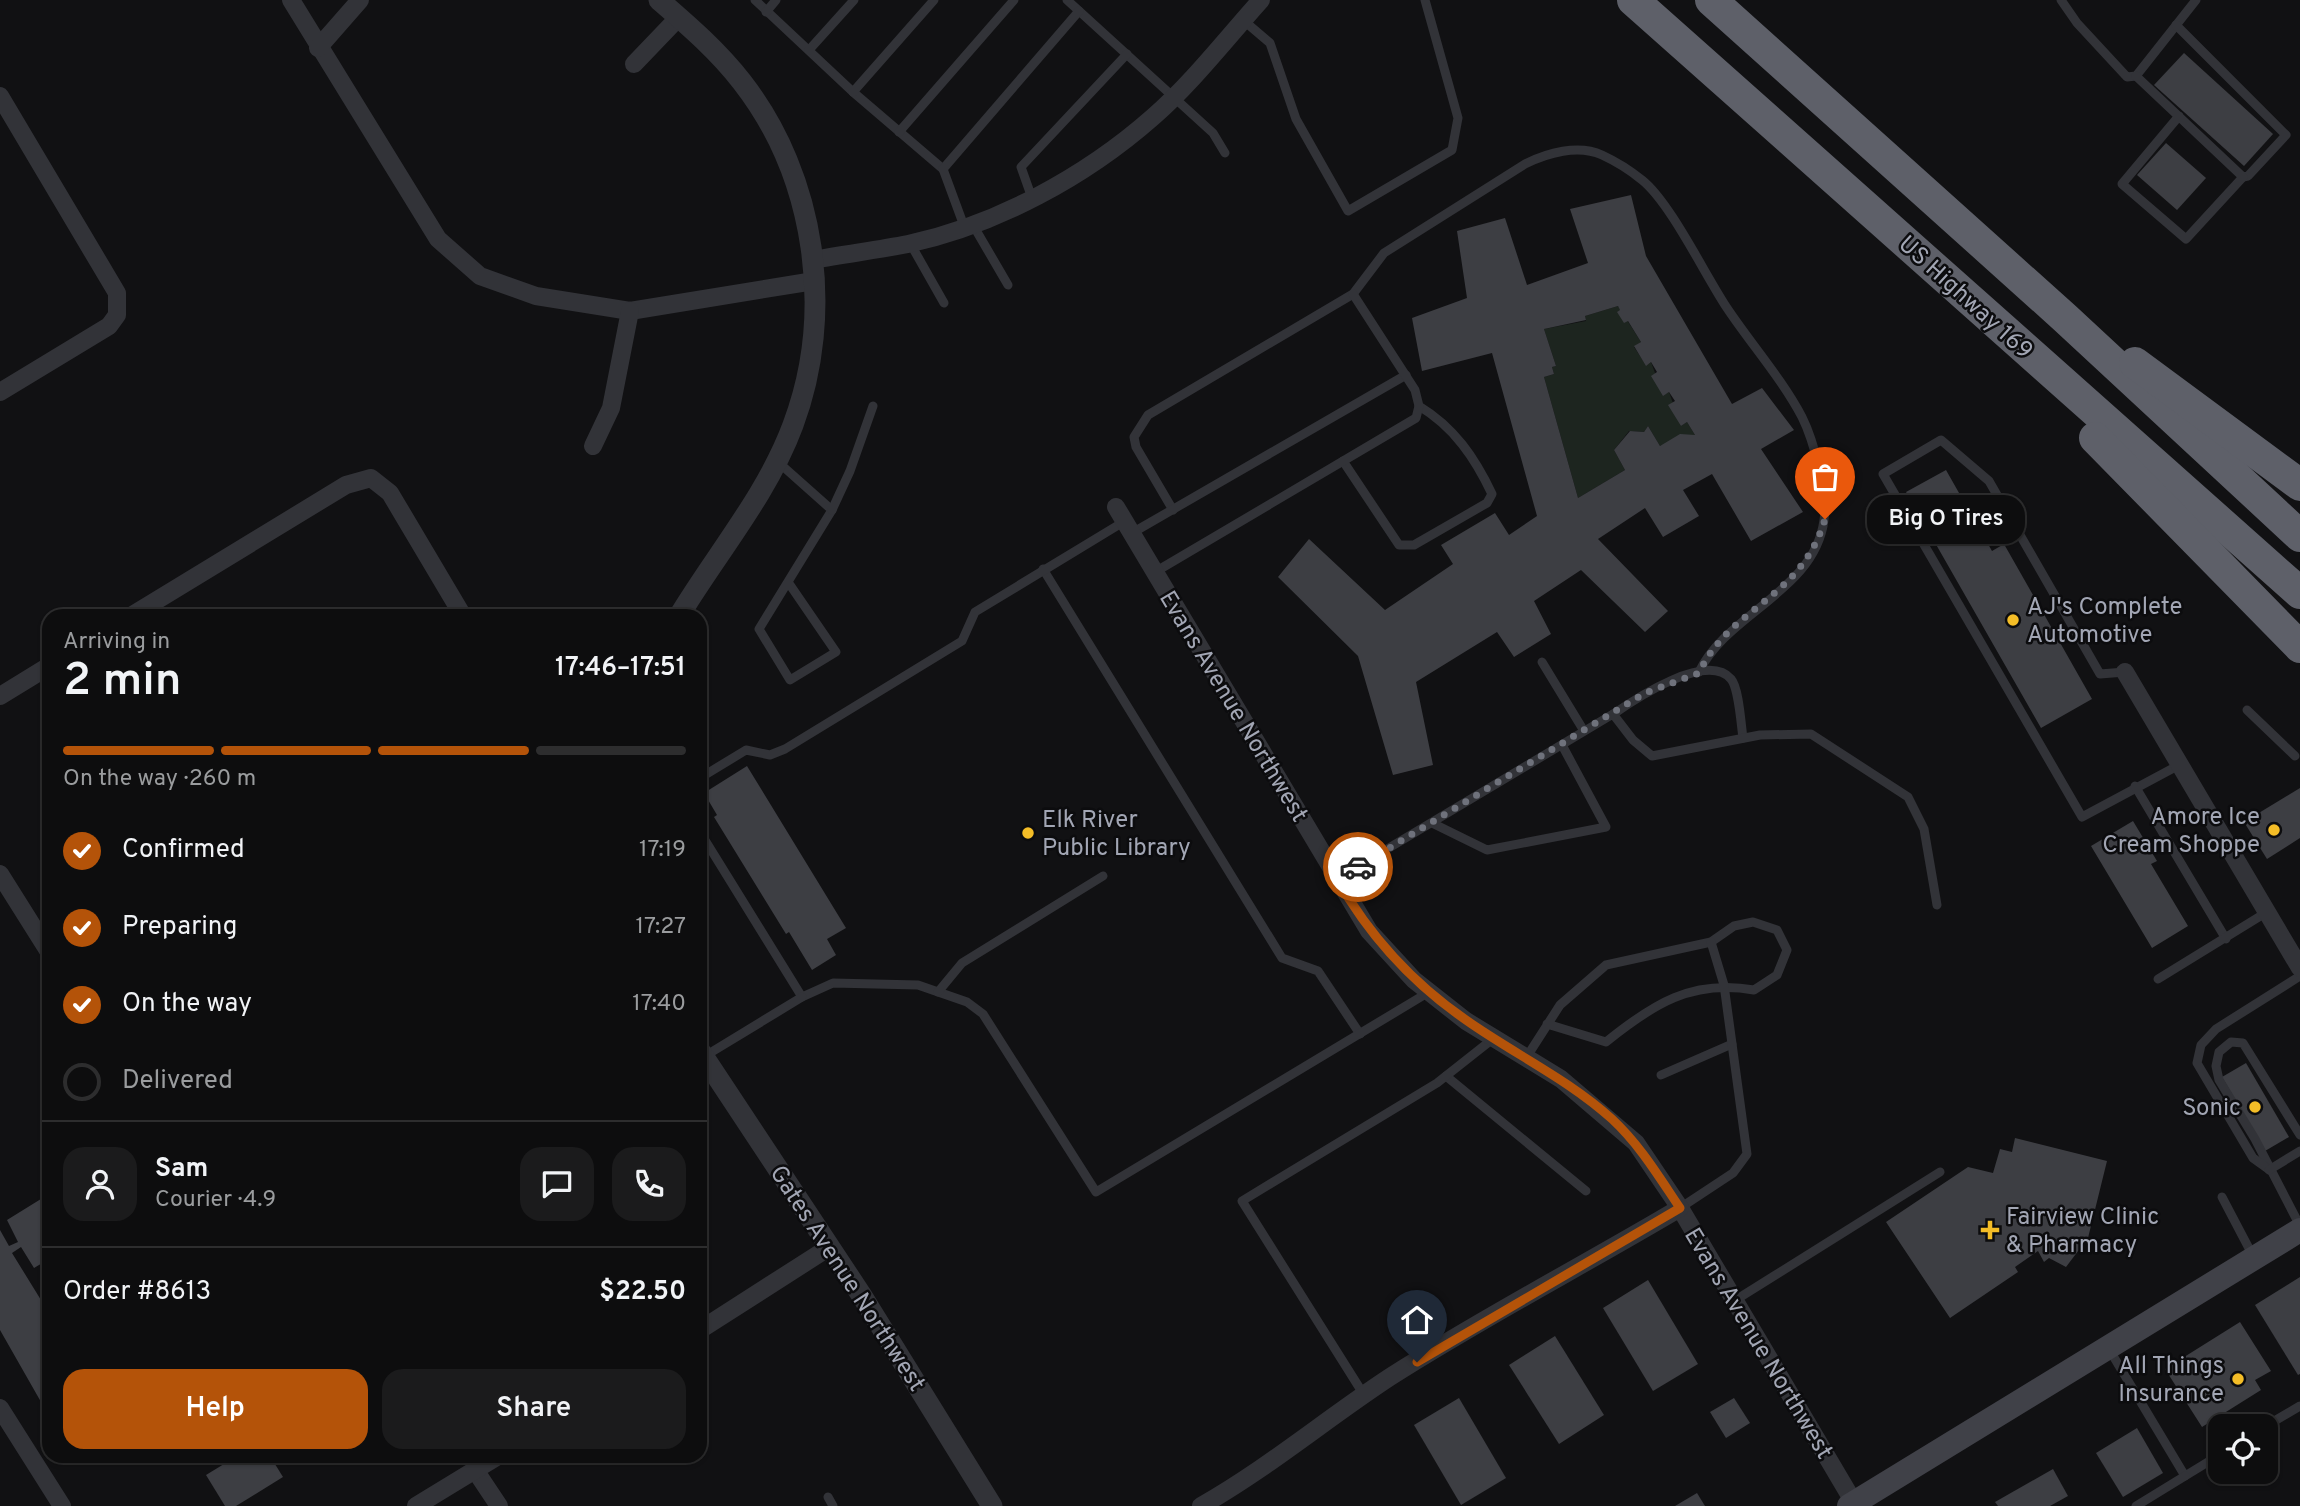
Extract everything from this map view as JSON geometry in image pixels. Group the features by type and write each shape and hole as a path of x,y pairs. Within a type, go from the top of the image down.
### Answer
{"highway":[{"name":"US Highway 169","path":"1633,0 2048,372 2300,593"},
{"name":"US Highway 169","path":"1711,0 2065,318 2300,536"},
{"path":"2065,318 2154,375 2300,485"},
{"path":"2048,372 2073,415 2300,646"}],"main road":[{"path":"1853,1505 2300,1228"}],"street":[{"path":"291,0 318,48 438,239 457,259 480,276 507,288 560,301 630,311 814,281"},
{"path":"318,48 360,0"},
{"path":"659,0 718,54 766,117 785,155 800,195 813,260 816,313 812,351 793,425 777,461 759,495 683,609"},
{"path":"813,260 910,243 968,224 1032,198 1116,146 1174,96 1261,0"},
{"path":"634,64 678,17"},
{"path":"0,96 117,293 117,315 108,326 0,393"},
{"path":"593,446 611,408 630,311"},
{"path":"142,609 346,485 371,478 390,493 459,609"},
{"name":"Evans Avenue Northwest","path":"1124,520 1369,930 1390,956 1429,992 1493,1038 1588,1099 1636,1143 1680,1208 1853,1505"},
{"path":"0,696 42,670"},
{"path":"2125,672 2268,911 2296,950 2300,968"},
{"path":"1,879 42,941"},
{"name":"Gates Avenue Northwest","path":"707,1062 862,1296 992,1506"},
{"path":"1201,1506 1263,1468 1364,1395 1680,1208"},
{"path":"707,1326 828,1248"},
{"path":"0,1408 57,1504"},
{"path":"416,1506 486,1463"},
{"path":"475,1470 499,1506"}],"lane":[{"path":"755,0 853,92 943,169 968,224 1008,285"},
{"path":"766,12 776,0"},
{"path":"809,50 854,0"},
{"path":"853,92 934,0"},
{"path":"899,132 1014,0"},
{"path":"1067,0 1213,132 1225,153"},
{"path":"1243,20 1270,43 1296,119 1348,211 1452,150 1458,118 1425,0"},
{"path":"2061,0 2107,57 2127,77 2136,76 2196,0"},
{"path":"943,169 1079,11"},
{"path":"2176,25 2286,135 2186,239 2122,184 2179,116"},
{"path":"1032,198 1021,167 1127,54"},
{"path":"2136,76 2243,177"},
{"path":"1173,510 1136,446 1134,437 1147,415 1353,293 1384,253 1525,164 1549,152 1599,153 1644,181 1801,417 1817,466 1825,519 1809,558 1791,580 1725,634 1709,652 1699,673"},
{"path":"910,243 944,303"},
{"path":"1155,572 1416,418 1419,405 1415,390 1353,293"},
{"path":"707,774 746,750 770,755 785,750 962,641 975,612 1124,520 1173,510 1406,375"},
{"path":"1343,461 1399,545 1413,545 1487,503 1492,494 1478,464 1442,420 1419,405"},
{"path":"788,582 836,652 790,680 759,629 832,510 850,471 873,406"},
{"path":"2125,672 2101,674 1989,481 1941,440 1883,474 2082,817 2135,786 2181,764"},
{"path":"777,461 832,510"},
{"path":"1043,569 1282,958 1318,971 1360,1034"},
{"path":"1542,662 1584,732"},
{"path":"1337,879 1645,693 1699,673 1711,670 1724,673 1734,681 1743,738"},
{"path":"2247,710 2295,756"},
{"path":"1612,715 1633,740 1653,756 1760,735 1811,734 1908,797 1924,829 1937,905"},
{"path":"1432,822 1487,850 1606,827 1562,745"},
{"path":"2135,786 2226,939"},
{"path":"707,843 802,997"},
{"path":"938,992 962,963 1103,876"},
{"path":"2158,979 2268,911"},
{"path":"1527,1058 1547,1024 1560,1005 1606,965 1712,942 1734,926 1753,922 1777,930 1787,950 1777,975 1754,990 1724,985 1684,994 1643,1012 1606,1042 1547,1024"},
{"path":"1680,1208 1733,1174 1747,1154 1724,985 1712,942"},
{"path":"2269,1170 2253,1158 2197,1063 2201,1045 2216,1028 2300,976"},
{"path":"707,1051 802,997 833,983 918,985 967,1002 983,1014 1096,1192 1429,992"},
{"path":"1364,1395 1242,1201 1446,1076 1493,1038"},
{"path":"2300,1135 2244,1043 2231,1042 2219,1052 2216,1066 2219,1080 2300,1228"},
{"path":"1661,1075 1732,1044"},
{"path":"1446,1076 1586,1191"},
{"path":"2269,1170 2300,1151"},
{"path":"1733,1301 1940,1172"},
{"path":"2222,1197 2254,1258"},
{"path":"2108,1348 2185,1476"},
{"path":"2278,1419 2300,1406"},
{"path":"2136,1506 2208,1462"}],"shaded area":[{"path":"1618,306 1641,342 1634,347 1646,365 1651,362 1663,395 1669,392 1681,426 1687,422 1695,435 1660,446 1648,426 1644,432 1629,431 1614,450 1625,470 1578,498 1544,377 1554,374 1552,367 1556,366 1544,329 1586,321 1585,316"}],"building":[{"path":"2184,53 2273,134 2244,166 2154,85"},
{"path":"2166,143 2206,178 2177,210 2137,175"},
{"path":"1631,195 1646,256 1732,404 1762,388 1794,430 1761,449 1803,512 1751,541 1712,474 1683,490 1699,516 1663,537 1645,508 1598,539 1668,611 1645,632 1581,570 1534,601 1551,634 1514,657 1497,632 1416,682 1433,765 1393,775 1358,656 1278,577 1309,539 1385,610 1453,564 1441,545 1495,513 1509,535 1537,516 1492,353 1422,371 1412,318 1467,298 1457,231 1505,218 1527,285 1588,263 1570,209","holes":["1618,306 1620,310 1617,312 1624,323 1628,321 1641,342 1634,346 1646,366 1651,362 1657,372 1651,376 1663,396 1669,392 1675,401 1668,405 1681,426 1687,422 1695,435 1680,434 1660,446 1648,426 1644,432 1630,431 1614,450 1625,470 1578,498 1544,377 1554,374 1552,367 1556,366 1544,329 1586,320 1585,316"]},
{"path":"1946,470 1992,551 2004,544 2092,699 2041,728 1906,492"},
{"path":"747,766 846,928 827,939 836,955 812,970 789,932 786,934 714,817 717,815 707,798 707,791"},
{"name":"Amore Ice Cream Shoppe","path":"2300,788 2300,838 2267,859 2244,822"},
{"path":"2133,821 2157,861 2151,864 2188,926 2152,948 2091,846"},
{"name":"Sonic","path":"2246,1063 2289,1137 2265,1151 2222,1077"},
{"name":"Fairview Clinic & Pharmacy","path":"2015,1138 2107,1161 2088,1238 2066,1267 2049,1258 2044,1262 2038,1251 2015,1267 2018,1272 1950,1318 1886,1222 1968,1167 1993,1173 2000,1149 2012,1152"},
{"path":"42,1198 42,1263 34,1268 21,1247 12,1253 42,1302 42,1404 0,1330 0,1230 9,1246 18,1242 7,1220"},
{"path":"2300,1277 2300,1374 2298,1375 2255,1305"},
{"path":"1648,1280 1698,1364 1653,1391 1603,1308"},
{"path":"2240,1322 2271,1371 2255,1380 2261,1390 2223,1414 2208,1414 2208,1423 2202,1427 2165,1369"},
{"path":"1555,1336 1604,1415 1559,1444 1509,1365"},
{"path":"1459,1398 1506,1478 1461,1505 1414,1425"},
{"path":"1734,1398 1750,1423 1726,1438 1710,1412"},
{"path":"2137,1428 2163,1473 2123,1497 2096,1453"},
{"path":"226,1463 274,1463 283,1477 236,1506 225,1506 206,1475"},
{"path":"2053,1469 2068,1496 2050,1506 1998,1506 1995,1502"},
{"path":"1697,1493 1705,1506 1675,1506"}],"way so far":[{"path":"1358,867 1645,693 1685,675 1699,673 1709,652 1725,634 1791,580 1809,558 1819,540 1825,519"}],"place":[{"name":"Big O Tires","path":"1825,519"},
{"name":"AJ's Complete Automotive","path":"2013,620"},
{"name":"Amore Ice Cream Shoppe","path":"2274,830"},
{"name":"Elk River Public Library","path":"1028,833"},
{"name":"Sonic","path":"2255,1107"},
{"name":"Fairview Clinic & Pharmacy","path":"1990,1230"},
{"name":"All Things Insurance","path":"2238,1379"}],"route":[{"path":"1358,867 1337,879 1369,930 1390,956 1414,980 1466,1021 1561,1079 1613,1120 1636,1143 1680,1208 1417,1362"}]}
